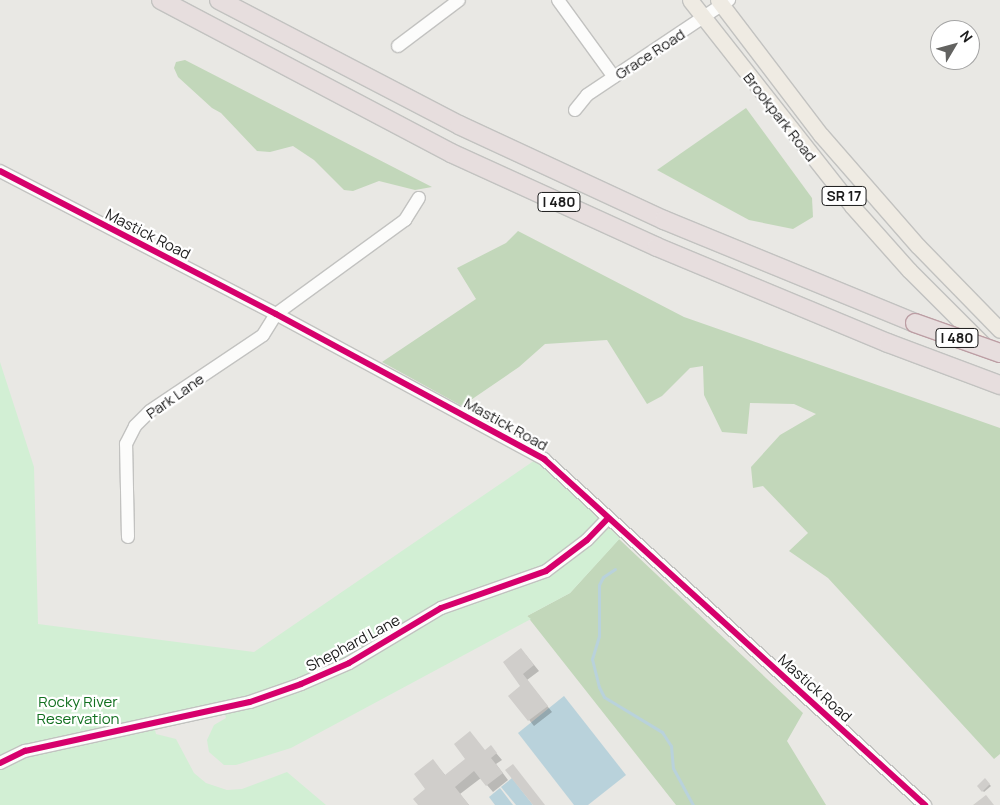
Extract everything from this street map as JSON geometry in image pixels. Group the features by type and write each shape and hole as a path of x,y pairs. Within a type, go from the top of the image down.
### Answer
{"highway":[{"name":"I 480","path":"161,0 451,153 657,247 1000,385"},
{"name":"I 480","path":"218,0 450,120 628,203 914,322 1000,353"}],"main road":[{"name":"Brookpark Road","path":"690,0 852,206 909,270 1000,360"},
{"name":"Brookpark Road","path":"723,2 821,135 918,246 1000,330"}],"street":[{"path":"398,46 458,0"},
{"path":"558,0 614,78"},
{"name":"Grace Road","path":"575,110 587,96 703,18 723,2"},
{"name":"Mastick Road","path":"0,171 276,314 544,459 925,805"},
{"path":"276,314 404,220 419,198"},
{"name":"Park Lane","path":"128,537 126,444 135,426 150,411 263,335 276,314"},
{"name":"Shephard Lane","path":"0,763 25,751 250,702 301,684 349,663 441,608 546,571 587,540 608,518"}],"green space":[{"path":"185,60 432,187 415,190 379,181 353,191 344,190 314,160 293,146 270,152 257,151 221,113 212,108 178,77 174,68 176,62"},
{"path":"746,108 812,198 813,217 793,229 749,220 657,170"},
{"path":"518,231 684,317 1000,428 1000,754 994,759 828,578 789,551 808,533 763,486 753,488 751,467 780,435 816,414 794,404 750,403 747,434 722,432 704,395 703,366 690,368 662,396 647,404 607,340 545,344 519,367 462,406 382,362 476,299 457,268 506,243"},
{"name":"Rocky River Reservation","path":"0,362 34,467 38,624 254,652 538,458 623,535 570,593 527,616 531,619 291,748 236,765 224,765 209,752 207,740 214,725 226,718 225,714 155,730 156,734 176,739 194,773 206,783 227,790 242,789 287,772 326,805 0,805"},
{"path":"619,539 803,713 787,741 826,805 676,805 527,616 570,593"}],"water":[{"path":"564,696 626,775 588,805 574,805 518,733"},
{"path":"512,778 533,805 516,805 501,787"},
{"path":"500,788 513,805 495,805 489,797"}],"building":[{"path":"521,648 534,665 523,674 548,706 528,721 508,696 520,686 503,662"},
{"path":"470,731 485,750 491,745 497,753 491,758 503,773 486,786 474,771 455,787 469,805 418,805 413,799 425,789 414,774 433,759 445,775 465,759 454,744"},
{"path":"513,764 545,805 533,805 505,770"},
{"path":"985,778 990,784 982,792 977,786"},
{"path":"986,795 994,805 973,805"}],"waterway":[{"path":"615,569 603,577 599,585 599,636 592,659 599,687 604,697 662,732 671,746 673,768 693,805"}],"cycle path":[{"path":"0,171 276,314 544,459 925,805"},
{"path":"0,763 25,751 250,702 301,684 349,663 441,608 546,571 587,540 608,518"}]}
